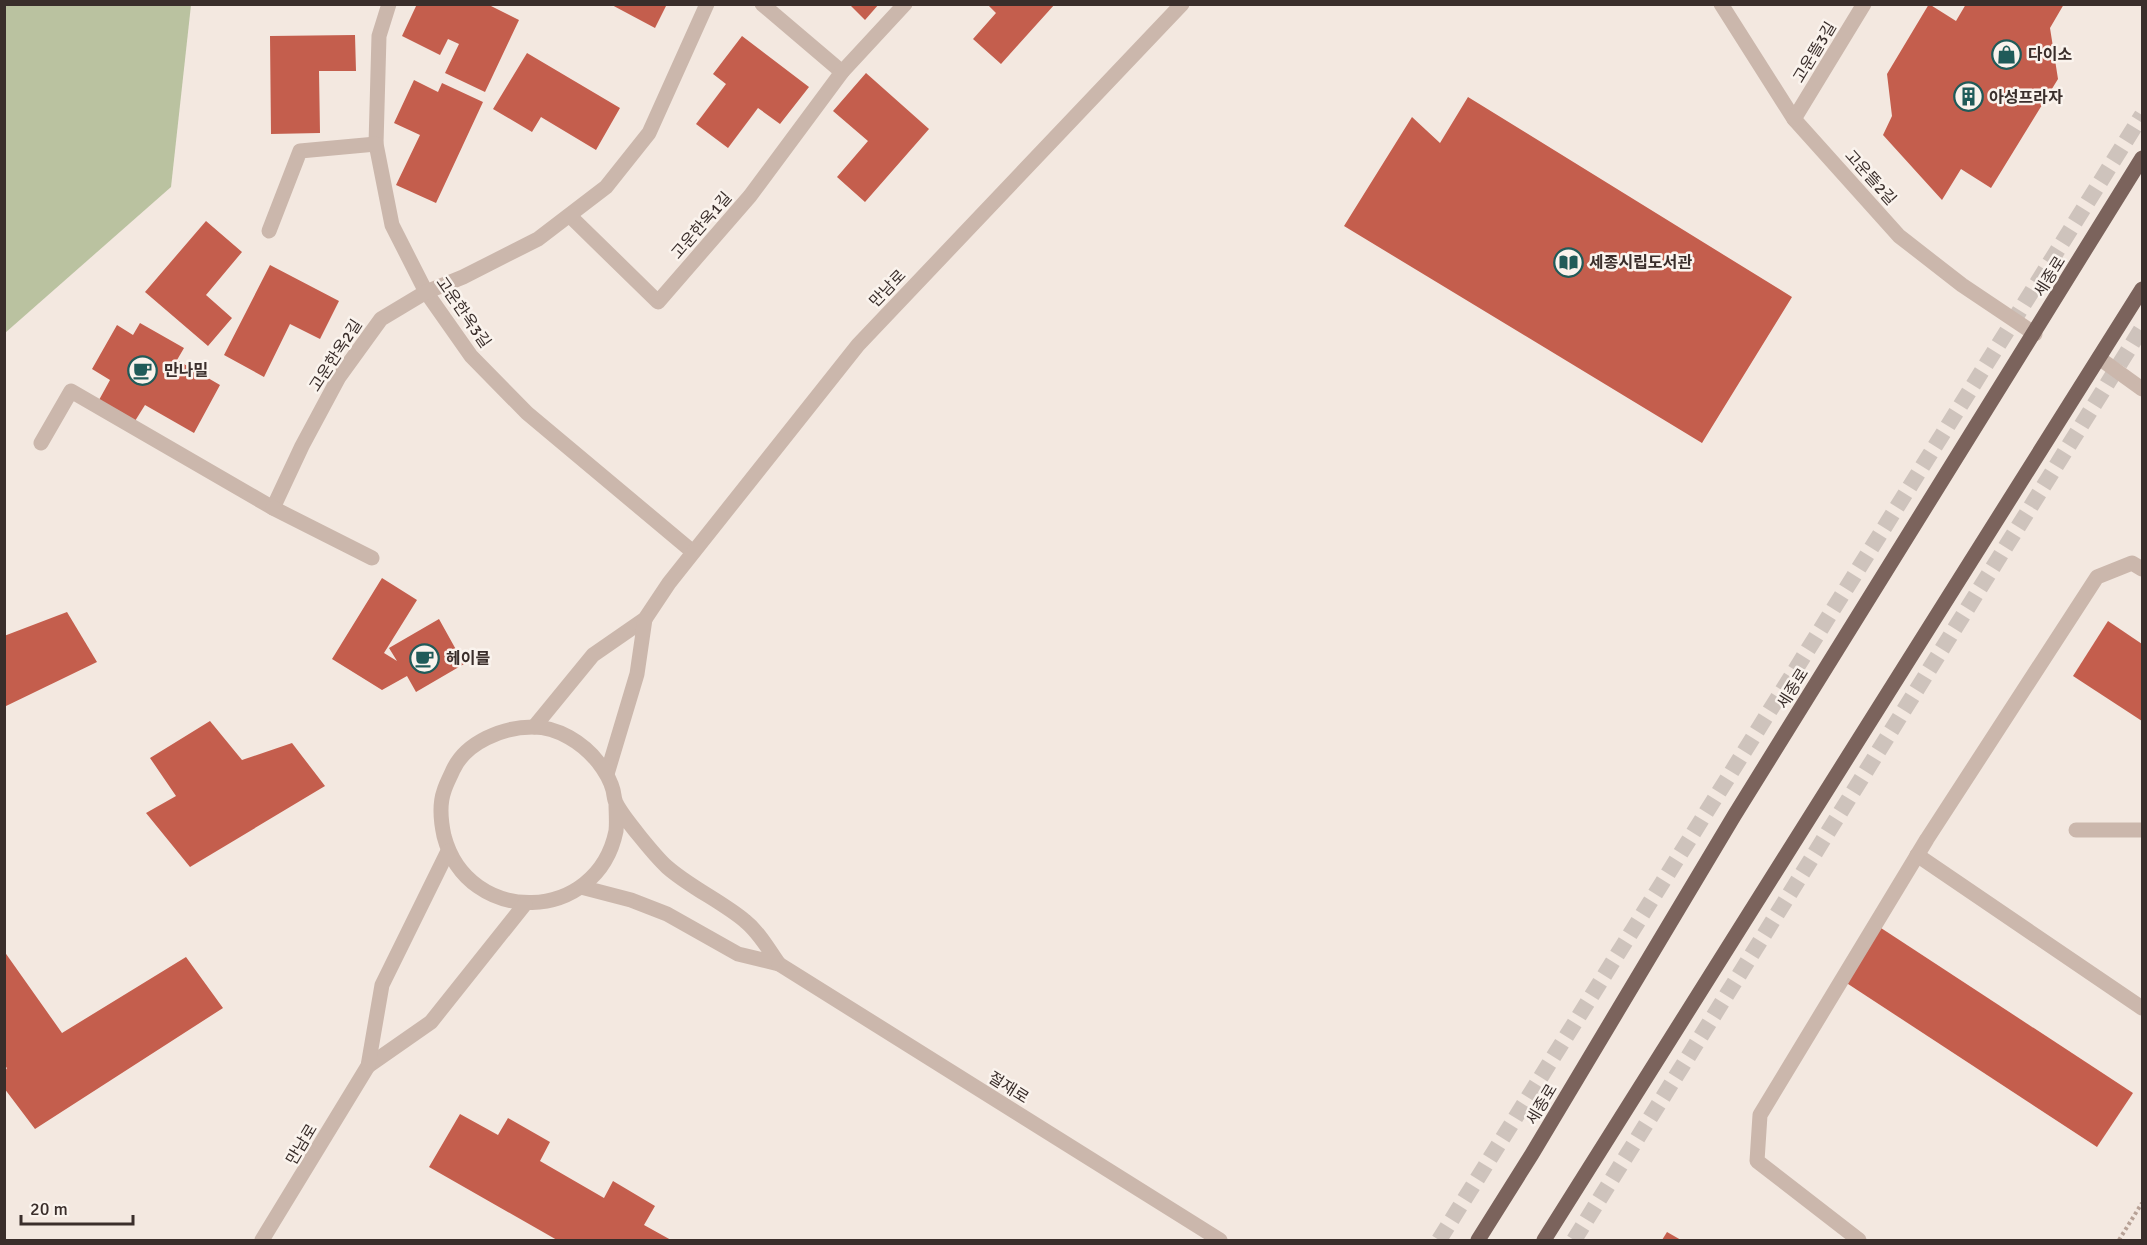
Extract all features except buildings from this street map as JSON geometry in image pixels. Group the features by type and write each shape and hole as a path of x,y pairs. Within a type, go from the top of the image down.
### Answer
{"main road":[{"name":"세종로","path":"1478,1240 1734,816 2035,334 2142,158"},
{"path":"1544,1240 2142,289"}],"street":[{"name":"고운한옥3길","path":"389,4 380,36 376,144 392,225 426,292 471,356 527,413 693,552"},
{"name":"고운한옥2길","path":"273,508 302,446 339,377 381,319 426,292 463,277 538,239 606,187 649,134 707,4"},
{"path":"762,4 843,72"},
{"name":"고운한옥1길","path":"570,216 658,302 750,196 843,72 905,4"},
{"name":"만남로","path":"645,619 693,552 858,345 1182,4"},
{"name":"고운뜰2길","path":"1721,4 1794,118 1899,236 1962,285 2035,334"},
{"name":"고운뜰3길","path":"1794,118 1864,4"},
{"path":"269,231 300,151 376,144"},
{"path":"2099,358 2142,389"},
{"path":"41,442 71,391 273,508 372,558"},
{"path":"1859,1240 1757,1161 1760,1115 1917,855 2097,577 2132,563 2142,569"},
{"path":"534,727 593,655 645,619"},
{"path":"607,774 637,674 645,619"},
{"path":"534,727 563,734 588,750 607,774 616,803 616,829 608,854 594,875 581,887 556,900 525,903 501,898 479,888 461,872 448,851 441,822 443,792 456,765 477,743 504,730 534,727"},
{"path":"616,803 667,867 747,922 779,964"},
{"path":"2076,831 2142,830"},
{"path":"368,1066 382,985 448,851"},
{"path":"1917,855 2142,1008"},
{"path":"581,887 631,900 667,914 738,954 779,964"},
{"path":"368,1066 431,1022 525,903"},
{"name":"절재로","path":"779,964 1220,1240"},
{"name":"만남로","path":"262,1240 368,1066"}],"path":[{"path":"2118,1240 2142,1203"}],"green space":[{"path":"5,4 191,5 171,187 5,333"}],"tunnel":[{"path":"1439,1240 2142,115"},
{"path":"1574,1240 2142,328"}],"place":[{"name":"다이소","path":"2007,54"},
{"name":"아성프라자","path":"1968,97"},
{"name":"세종시립도서관","path":"1568,262"},
{"name":"만나밀","path":"143,370"},
{"name":"헤이믈","path":"425,658"}]}
